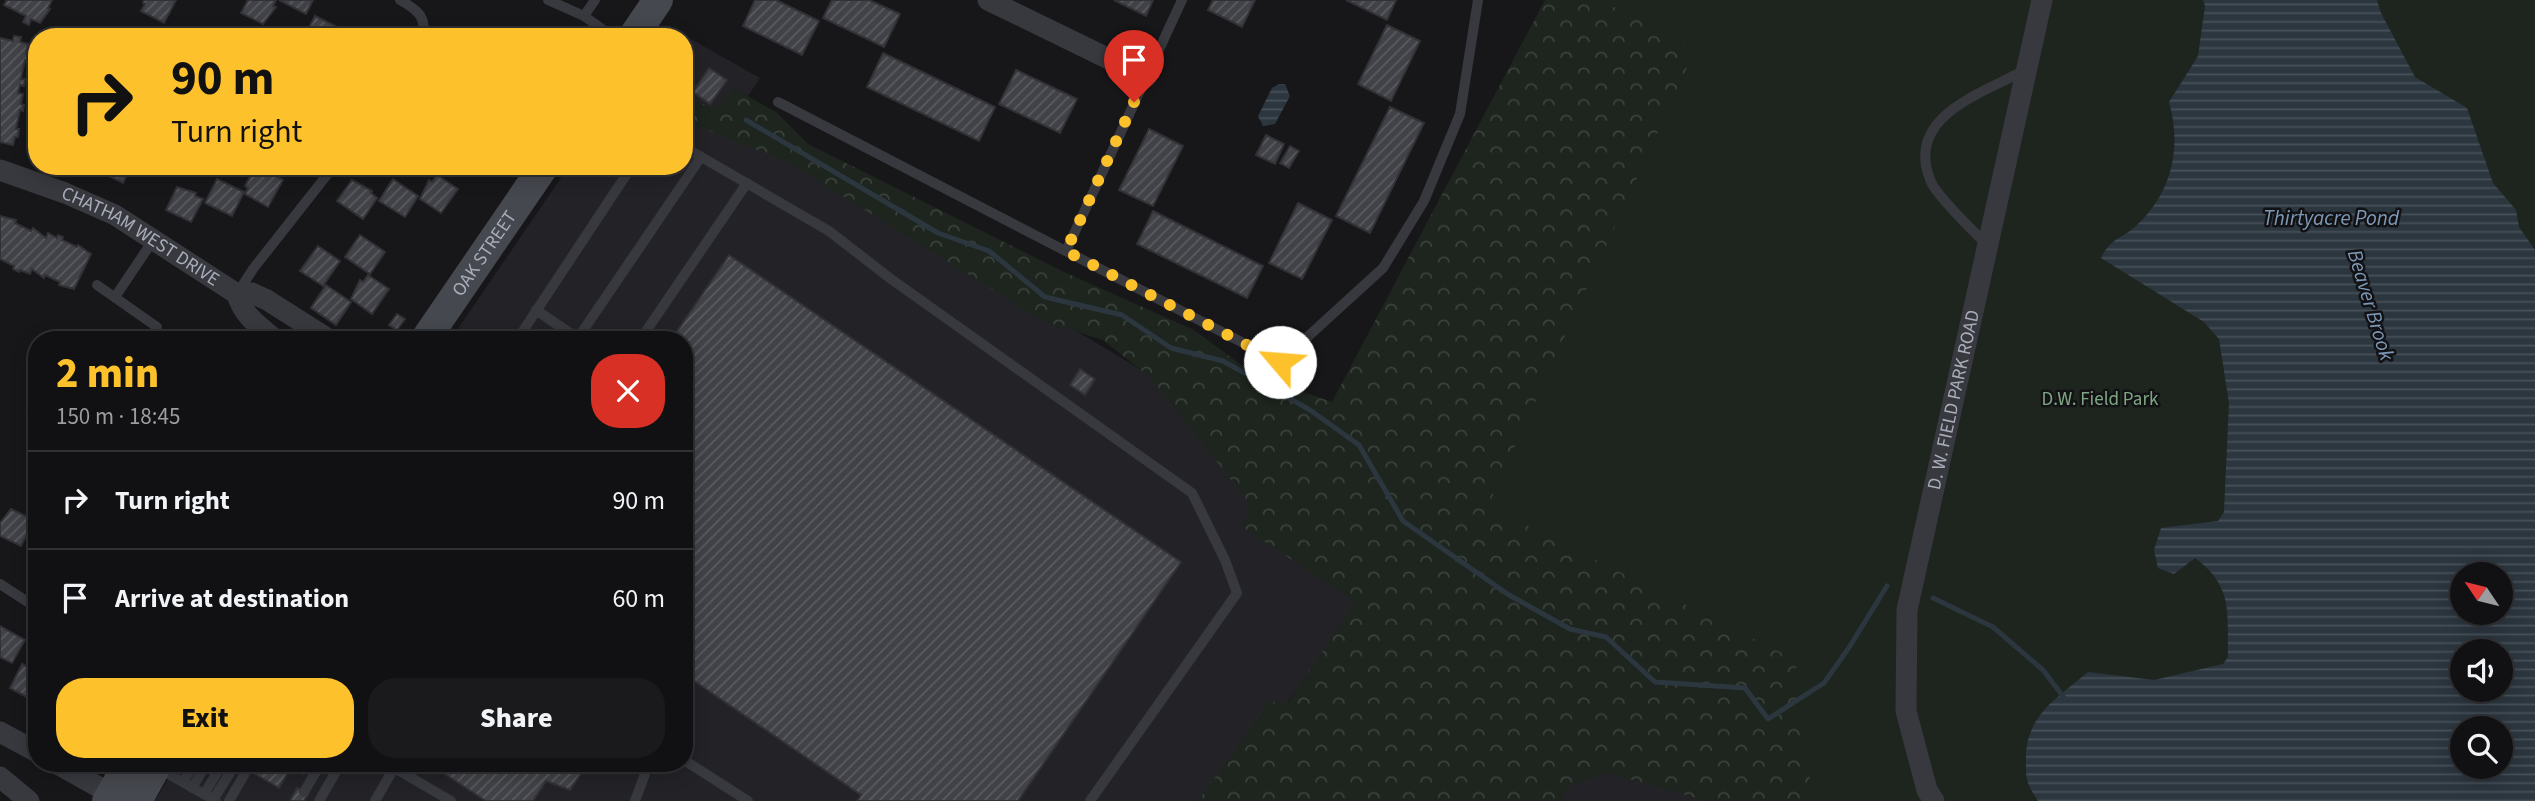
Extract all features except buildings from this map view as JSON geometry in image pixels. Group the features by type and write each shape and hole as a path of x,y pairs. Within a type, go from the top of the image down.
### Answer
{"main road":[{"path":"639,28 658,0"},
{"name":"OAK STREET","path":"431,331 538,175"},
{"path":"117,799 141,772"}],"street":[{"path":"988,0 1146,77"},
{"name":"D. W. FIELD PARK ROAD","path":"1934,801 1927,790 1906,711 1907,610 2042,0"},
{"name":"CHATHAM WEST DRIVE","path":"0,170 90,203 154,239 237,294 253,293 316,331"},
{"name":"CHATHAM WEST DRIVE","path":"237,294 241,308 266,331"},
{"path":"0,732 28,747"},
{"path":"71,772 117,799"},
{"path":"0,777 29,801"}],"lane":[{"path":"400,0 416,9 423,18 424,28"},
{"path":"548,0 583,16 600,28"},
{"path":"583,16 595,0"},
{"path":"1066,251 1182,0"},
{"path":"778,102 1280,362 1383,268 1424,201 1460,114 1478,0"},
{"path":"1988,247 1932,184 1924,155 1931,130 1946,112 2027,69"},
{"path":"693,152 829,231 891,279 1192,493 1225,560 1237,593 1090,801"},
{"path":"693,169 701,157"},
{"path":"237,294 327,175"},
{"path":"523,331 626,175"},
{"path":"584,331 689,175"},
{"path":"646,331 747,183"},
{"path":"115,297 154,239"},
{"path":"97,285 157,327"},
{"path":"536,310 567,331"},
{"path":"0,584 28,602"},
{"path":"693,766 748,801"},
{"path":"163,772 211,798"},
{"path":"188,785 192,772"},
{"path":"188,785 199,772"},
{"path":"211,798 220,772"},
{"path":"211,798 230,772"},
{"path":"229,801 246,772"},
{"path":"304,792 316,772"},
{"path":"319,801 336,772"},
{"path":"375,801 387,772"},
{"path":"398,772 433,797 451,801"},
{"path":"635,801 646,772"}],"shaded area":[{"path":"693,40 760,78 748,96 733,88 790,160 1170,387 1364,597 1216,801 155,801 172,772 693,772 693,331 456,331 563,175 693,175"},
{"path":"1608,713 1757,801 1552,801"}],"green space":[{"path":"1545,0 1609,0 1711,41 1833,801 1707,801 1608,773 1571,785 1561,801 1198,801 1269,702 1288,703 1355,602 1244,528 1250,504 1151,378 1103,340 1043,321 788,162 693,125 693,103 716,108 733,88 776,112 808,144 1064,272 1194,330 1255,375 1332,402"},
{"name":"D.W. Field Park","path":"1600,0 2535,0 2535,801 1815,801 1799,729 1796,660 1488,506 1696,48"}],"water":[{"name":"Thirtyacre Pond","path":"2203,0 2377,0 2381,13 2415,77 2467,108 2493,183 2516,210 2519,227 2535,250 2535,801 2038,801 2028,784 2026,756 2032,729 2056,698 2088,672 2154,680 2223,664 2228,657 2226,602 2216,580 2195,558 2174,574 2158,568 2154,550 2161,528 2218,521 2224,512 2229,403 2219,339 2204,322 2101,258 2113,242 2136,226 2148,213 2166,184 2174,153 2173,119 2169,102 2198,56 2205,6"},
{"path":"1285,84 1290,96 1275,124 1263,126 1258,116 1272,88"}],"waterway":[{"path":"746,120 938,233 989,251 1045,297 1122,315 1171,348 1223,361 1310,410 1359,445 1403,521 1509,595 1570,629 1606,637 1655,682 1745,688 1768,719 1824,683 1887,586"},
{"path":"1933,598 1993,627 2043,670 2065,699"}],"route":[{"path":"1134,102 1066,251 1280,362"}],"water label":[{"name":"Beaver Brook","path":"2371,305"}]}
